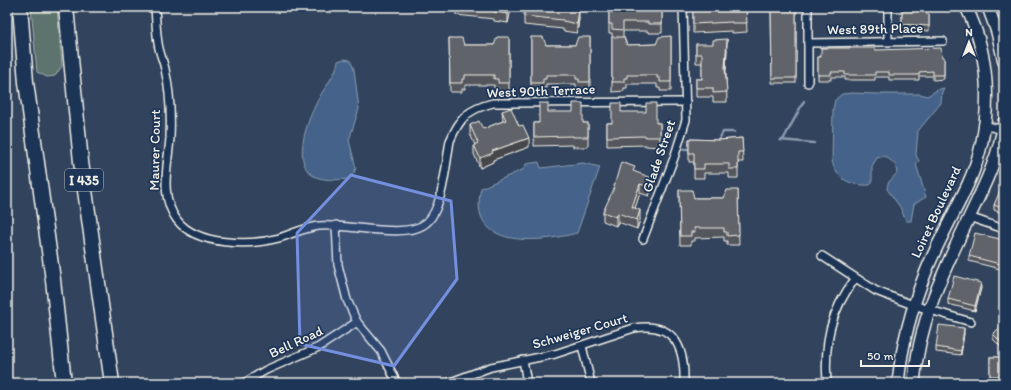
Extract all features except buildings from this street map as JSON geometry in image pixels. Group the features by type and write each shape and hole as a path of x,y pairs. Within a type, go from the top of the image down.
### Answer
{"highway":[{"path":"20,7 26,82 53,280 64,383"},
{"name":"I 435","path":"66,7 81,162 112,383"}],"street":[{"name":"Maurer Court","path":"155,7 158,45 165,69 168,92 170,138 166,190 168,206 177,220 186,230 200,236 214,241 235,242 265,241 318,226 336,225"},
{"name":"Glade Street","path":"643,239 685,127 686,102 683,7"},
{"path":"808,7 808,83"},
{"path":"888,7 888,42"},
{"name":"Loiret Boulevard","path":"898,383 905,336 913,305 930,262 969,182 978,152 983,125 986,97 985,68 979,41 966,7"},
{"path":"988,7 999,38 1004,62"},
{"name":"West 89th Place","path":"808,43 943,41"},
{"name":"West 90th Terrace","path":"336,225 403,231 414,230 427,223 437,208 450,141 463,117 478,107 493,103 686,102"},
{"path":"914,383 917,356 928,309 942,274 990,172 1004,127 983,125"},
{"path":"969,217 1004,229"},
{"path":"336,225 340,276 347,300 357,322 381,351 397,383"},
{"path":"822,256 855,279 876,291 913,305 971,322"},
{"path":"827,383 825,361 829,329 844,294 855,279"},
{"name":"Bell Road","path":"244,383 266,370 320,347 357,322"},
{"name":"Schweiger Court","path":"448,383 491,367 582,346 634,328 646,326 655,327 673,337 684,360 684,383"},
{"path":"582,346 591,383"},
{"path":"523,360 527,383"}],"highlighted area":[{"path":"351,175 451,201 457,279 394,366 300,344 297,233"}],"shaded area":[{"path":"993,7 1004,7 1004,39"}],"green space":[{"path":"31,7 57,7 62,66 55,76 47,77 37,72"}],"water":[{"path":"344,59 350,60 354,69 359,109 349,140 356,168 354,173 348,179 325,179 312,175 306,168 302,149 307,126 315,106 333,76 338,61"},
{"path":"944,88 941,103 918,131 916,155 919,161 916,164 926,197 914,204 911,221 906,221 900,207 887,189 888,183 897,173 895,164 885,156 877,158 872,166 872,183 870,185 851,183 841,177 834,168 832,161 833,109 835,100 842,94 852,93 921,94 927,96 939,89"},
{"path":"539,162 541,168 583,163 600,167 577,233 544,239 526,240 509,238 495,232 484,223 479,208 481,188 524,169 526,164"}],"waterway":[{"path":"783,140 804,101"},
{"path":"717,143 723,132 734,132"},
{"path":"780,140 814,143"},
{"path":"680,149 691,149"}]}
